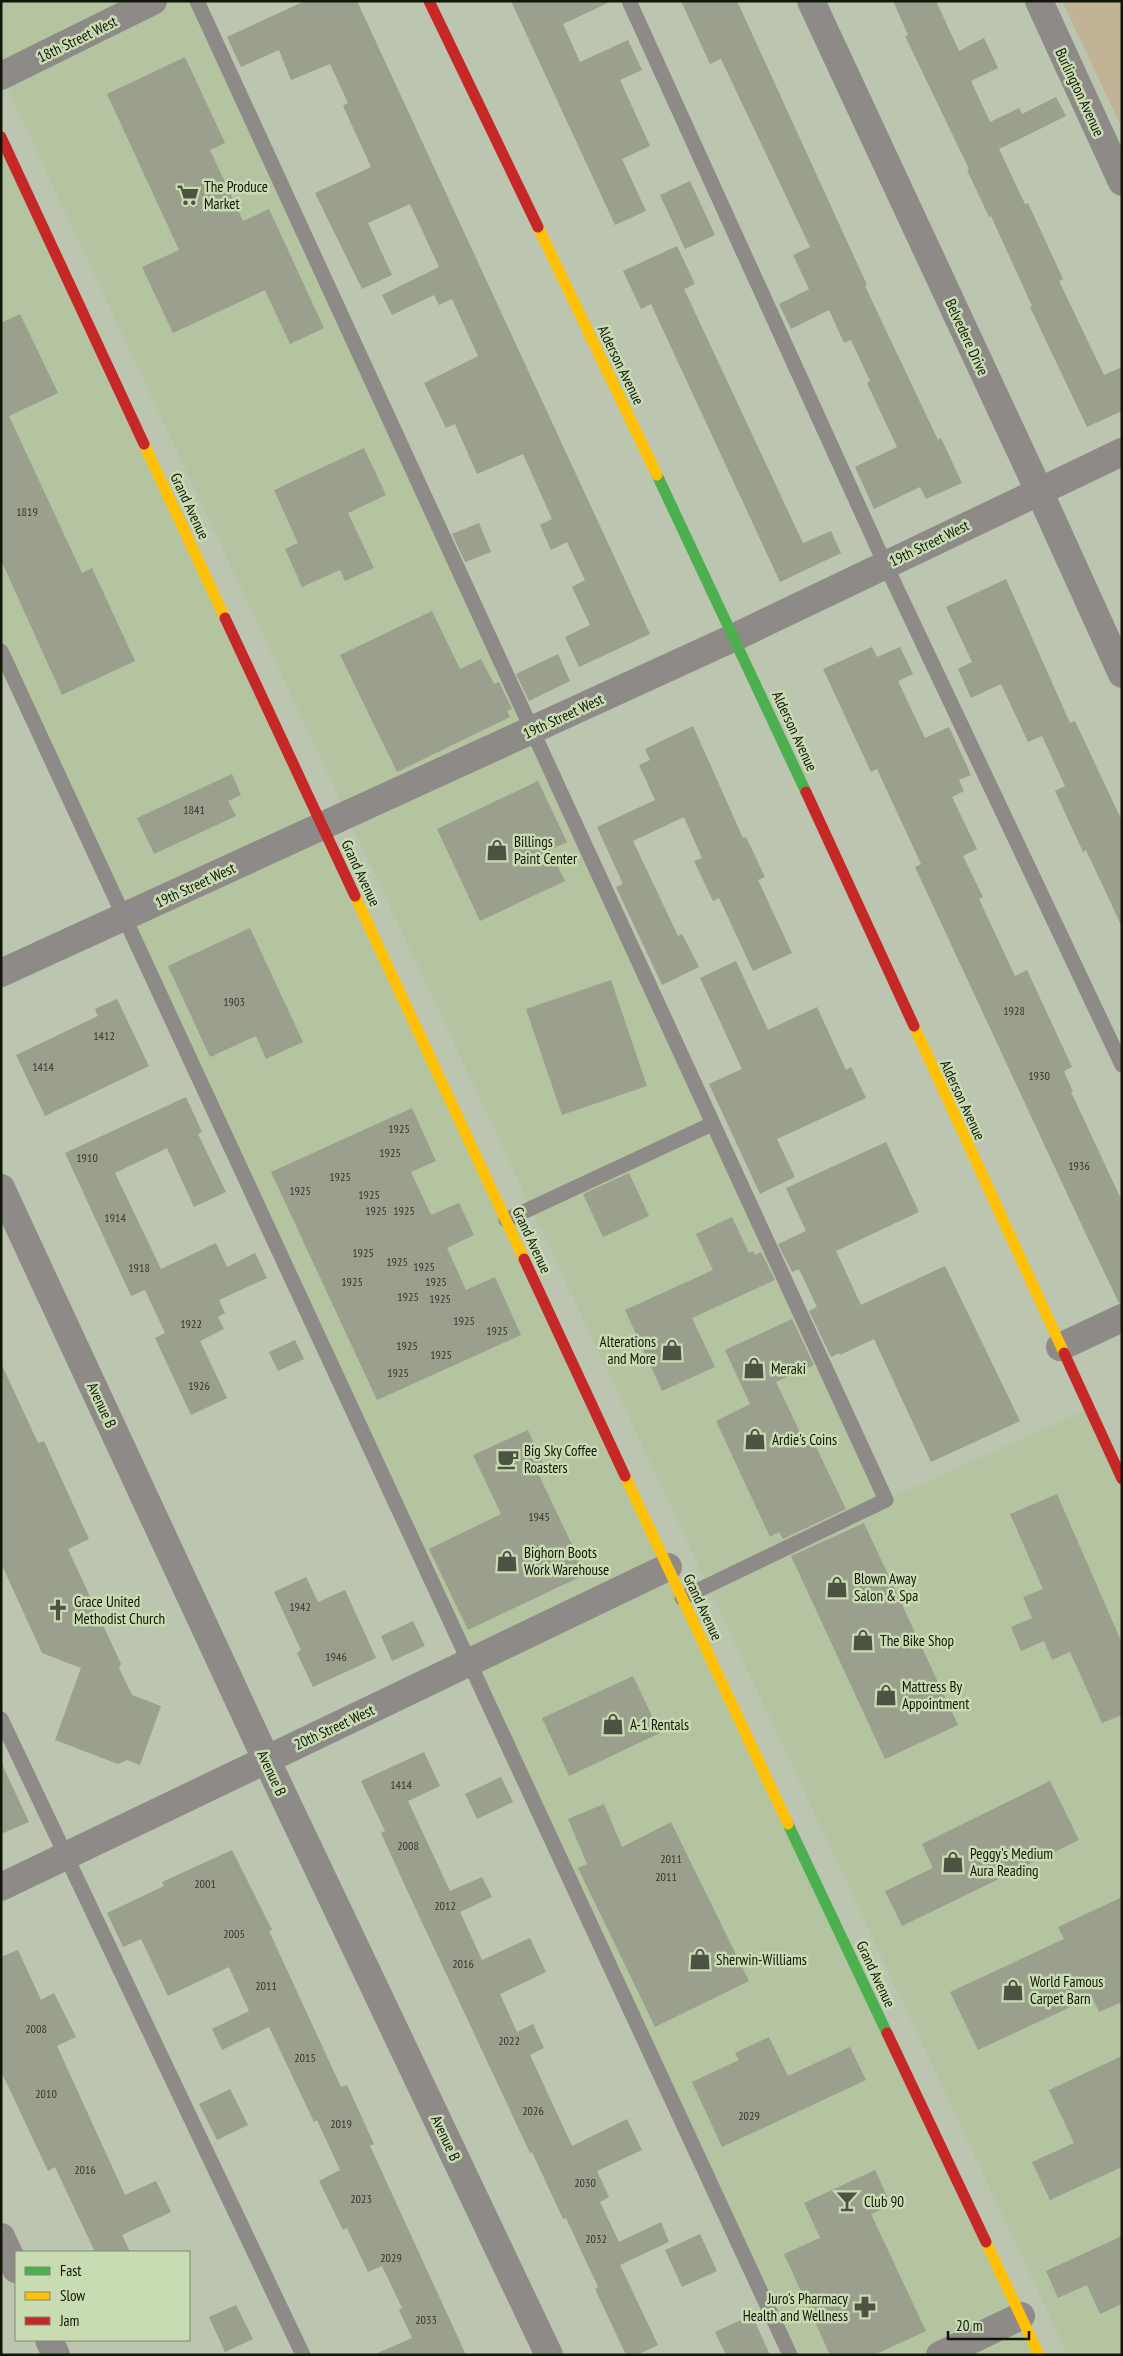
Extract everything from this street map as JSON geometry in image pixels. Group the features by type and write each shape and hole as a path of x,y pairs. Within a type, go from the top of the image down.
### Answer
{"main road":[{"name":"Alderson Avenue","path":"429,1 735,637 1122,1480"},
{"name":"Grand Avenue","path":"1,137 682,1598 1039,2355"}],"street":[{"name":"18th Street West","path":"1,76 154,1"},
{"name":"Belvedere Drive","path":"811,1 1122,674"},
{"name":"Burlington Avenue","path":"1039,1 1122,182"},
{"name":"19th Street West","path":"1,973 735,637 1122,452"},
{"name":"Avenue B","path":"1,1188 266,1759 549,2355"},
{"path":"1060,1347 1122,1318"},
{"name":"20th Street West","path":"1,1887 668,1568"},
{"path":"1,2237 15,2267"},
{"path":"940,2355 1021,2316"},
{"path":"49,2341 56,2355"}],"lane":[{"path":"197,1 886,1500 682,1598"},
{"path":"629,1 886,564 1122,1065"},
{"path":"1,651 790,2355"},
{"path":"506,1220 712,1124"},
{"path":"1,1719 303,2355"}],"shaded area":[{"path":"1,1 197,1 886,1500 1089,1409 1122,1479 1122,2355 1068,2355 1,75"},
{"path":"1062,1 1122,1 1122,128"},
{"path":"1,137 1039,2355 790,2355 1,650"}],"building":[{"path":"305,1 357,1 650,634 579,667 565,637 590,625 572,587 585,580 567,542 551,550 540,525 552,519 523,454 477,474 455,424 446,428 424,383 478,356 452,299 439,305 434,295 392,315 382,295 439,267 410,204 368,223 392,275 362,289 315,193 371,167 343,106 348,103 330,64 291,80 279,50 241,67 227,37"},
{"path":"511,1 612,1 563,24 580,62 628,40 642,70 620,80 650,146 622,159 646,211 615,225"},
{"path":"681,1 737,1 867,285 865,286 938,440 941,438 962,483 926,499 920,487 874,509 855,467 897,447 867,383 870,381 851,340 844,343 829,310 791,329 779,304 809,289 793,255 810,247 721,59 710,64"},
{"path":"893,1 936,1 959,51 984,38 998,68 971,81 990,122 1019,108 1022,114 1056,97 1066,116 999,149 1025,204 1028,203 1063,279 1059,281 1104,375 1122,367 1122,411 1087,427 1030,307 1032,306 991,216 989,217 967,170 969,169 905,36 908,35"},
{"path":"185,57 225,143 210,150 243,221 269,209 324,328 290,344 265,290 173,333 142,267 179,250 107,94"},
{"path":"690,181 715,235 685,249 660,195"},
{"path":"677,246 695,284 684,289 803,543 831,531 841,553 780,582 651,304 641,309 623,271"},
{"path":"20,314 58,393 9,416 82,573 92,568 135,661 62,695 1,560 1,323"},
{"path":"364,448 386,495 348,513 374,568 345,581 340,570 302,587 285,549 298,543 274,490"},
{"path":"479,523 491,552 465,562 452,534"},
{"path":"1006,579 1070,723 1075,721 1122,821 1122,927 1086,850 1083,852 1055,791 1065,786 1042,736 1028,742 1001,684 971,698 958,669 972,662 946,607"},
{"path":"432,611 460,669 481,659 494,684 499,682 512,709 507,711 510,717 397,772 340,655"},
{"path":"872,647 877,657 900,647 913,674 898,681 925,738 949,727 971,775 959,780 964,791 952,797 977,849 963,856 983,897 979,899 1015,976 1027,970 1072,1067 1064,1071 1073,1092 1071,1092 1122,1201 1122,1303 1119,1303 1084,1230 915,867 921,864 877,769 871,772 823,669"},
{"path":"558,654 570,681 529,701 516,674"},
{"path":"693,726 743,838 746,837 765,877 758,880 792,953 753,971 719,898 713,901 694,861 702,858 684,817 633,841 678,936 682,934 699,967 662,985 616,887 623,884 597,827 655,800 639,765 650,760 645,749"},
{"path":"232,774 241,795 228,801 236,816 154,854 137,818"},
{"path":"538,781 567,842 550,850 565,881 480,921 437,829"},
{"path":"250,928 303,1042 266,1059 256,1036 210,1057 168,966"},
{"path":"736,961 768,1030 817,1007 846,1070 851,1067 866,1098 777,1139 795,1177 760,1194 709,1084 742,1069 700,978"},
{"path":"611,980 647,1086 562,1115 526,1009"},
{"path":"117,999 149,1066 45,1116 16,1055 98,1016 95,1009"},
{"path":"186,1097 202,1132 198,1134 226,1192 194,1207 167,1148 115,1173 161,1269 216,1243 227,1267 255,1253 267,1278 219,1300 225,1313 218,1317 224,1329 200,1341 227,1398 191,1415 155,1338 165,1333 145,1290 131,1296 65,1153"},
{"path":"412,1108 436,1161 411,1172 431,1215 459,1203 474,1235 447,1248 466,1290 495,1277 521,1335 377,1400 271,1172"},
{"path":"886,1142 919,1212 836,1251 861,1305 945,1266 1020,1421 931,1462 874,1339 840,1355 839,1353 831,1357 809,1311 817,1307 799,1269 792,1272 778,1244 806,1231 786,1188"},
{"path":"629,1173 649,1216 603,1237 583,1194"},
{"path":"732,1217 749,1253 753,1251 755,1255 761,1252 775,1280 692,1318 715,1367 662,1391 625,1310 713,1270 696,1234"},
{"path":"792,1319 814,1365 776,1382 806,1445 813,1441 846,1509 783,1539 779,1532 770,1537 716,1421 750,1404 725,1350"},
{"path":"295,1340 304,1359 278,1371 269,1352"},
{"path":"1,1363 38,1443 44,1441 89,1539 68,1549 121,1664 119,1668 132,1695 161,1706 140,1765 127,1760 118,1764 55,1740 81,1668 42,1653 1,1563"},
{"name":"Bighorn Boots Work Warehouse","path":"528,1430 543,1463 535,1467 586,1574 468,1630 429,1549 501,1514 473,1455"},
{"path":"1057,1494 1122,1643 1122,1715 1102,1723 1070,1652 1052,1660 1044,1641 1021,1651 1011,1627 1032,1618 1023,1597 1043,1589 1010,1514"},
{"path":"864,1523 958,1725 885,1759 791,1556"},
{"path":"306,1577 318,1602 345,1590 376,1658 313,1687 297,1653 301,1650 274,1592"},
{"path":"413,1621 425,1646 392,1661 381,1636"},
{"path":"633,1676 660,1733 569,1776 542,1718"},
{"path":"424,1752 440,1786 408,1801 450,1891 482,1877 492,1897 460,1912 482,1960 530,1938 546,1972 500,1994 517,2032 533,2024 544,2048 530,2055 572,2146 627,2119 642,2150 597,2171 609,2197 600,2202 619,2242 661,2222 669,2242 620,2265 658,2345 637,2355 626,2355 595,2289 598,2287 566,2218 563,2219 532,2152 530,2153 406,1888 381,1833 385,1831 361,1781"},
{"path":"1,1762 29,1822 1,1834"},
{"path":"501,1777 513,1802 477,1819 465,1794"},
{"path":"1050,1781 1079,1840 902,1926 885,1891 933,1868 922,1844"},
{"path":"604,1804 622,1847 671,1822 749,1981 655,2027 578,1868 587,1864 568,1819"},
{"path":"232,1850 272,1930 269,1931 341,2087 347,2085 374,2144 370,2146 466,2355 373,2355 412,2338 399,2310 402,2308 382,2266 368,2272 347,2228 343,2230 319,2181 340,2170 317,2120 314,2122 269,2027 222,2050 212,2029 249,2011 229,1967 168,1996 141,1939 123,1947 107,1913 164,1886 162,1882"},
{"path":"1122,1897 1122,2002 1099,2012 1092,1997 978,2050 950,1992 1064,1939 1058,1927"},
{"path":"18,1950 41,2000 54,1993 76,2037 57,2046 125,2195 156,2181 171,2212 122,2235 130,2251 95,2251 55,2167 48,2171 1,2071 1,1957"},
{"path":"769,2037 788,2076 850,2047 866,2080 722,2147 692,2082 739,2060 735,2053"},
{"path":"1122,2056 1122,2167 1050,2200 1032,2162 1074,2143 1049,2090"},
{"path":"230,2089 248,2125 217,2140 199,2104"},
{"path":"875,2170 891,2205 871,2214 926,2331 874,2355 830,2355 784,2254 820,2238 804,2203"},
{"path":"700,2234 717,2271 682,2287 665,2250"},
{"path":"1122,2236 1122,2304 1100,2314 1087,2285 1058,2298 1046,2271"},
{"path":"236,2305 253,2339 225,2352 209,2317"},
{"path":"752,2315 770,2355 726,2355 715,2332"}],"traffic: fast":[{"path":"657,475 806,792"},
{"path":"788,1824 887,2033"}],"traffic: slow":[{"path":"538,227 657,475"},
{"path":"144,444 225,618"},
{"path":"355,896 524,1259"},
{"path":"914,1026 1064,1353"},
{"path":"625,1476 788,1824"},
{"path":"986,2242 1039,2355"}],"traffic: jam":[{"path":"429,1 538,227"},
{"path":"1,137 144,444"},
{"path":"225,618 355,896"},
{"path":"806,792 914,1026"},
{"path":"524,1259 625,1476"},
{"path":"1064,1353 1122,1479"},
{"path":"887,2033 986,2242"}],"place":[{"name":"The Produce Market","path":"188,195"},
{"name":"Billings Paint Center","path":"497,850"},
{"name":"Alterations and More","path":"672,1350"},
{"name":"Meraki","path":"754,1368"},
{"name":"Ardie's Coins","path":"755,1439"},
{"name":"Big Sky Coffee Roasters","path":"508,1459"},
{"name":"Bighorn Boots Work Warehouse","path":"507,1561"},
{"name":"Blown Away Salon & Spa","path":"837,1587"},
{"name":"Grace United Methodist Church","path":"58,1610"},
{"name":"The Bike Shop","path":"863,1640"},
{"name":"Mattress By Appointment","path":"886,1695"},
{"name":"A-1 Rentals","path":"613,1724"},
{"name":"Peggy's Medium Aura Reading","path":"953,1862"},
{"name":"Sherwin-Williams","path":"700,1959"},
{"name":"World Famous Carpet Barn","path":"1013,1990"},
{"name":"Club 90","path":"847,2201"},
{"name":"Juro's Pharmacy Health and Wellness","path":"865,2307"}]}
